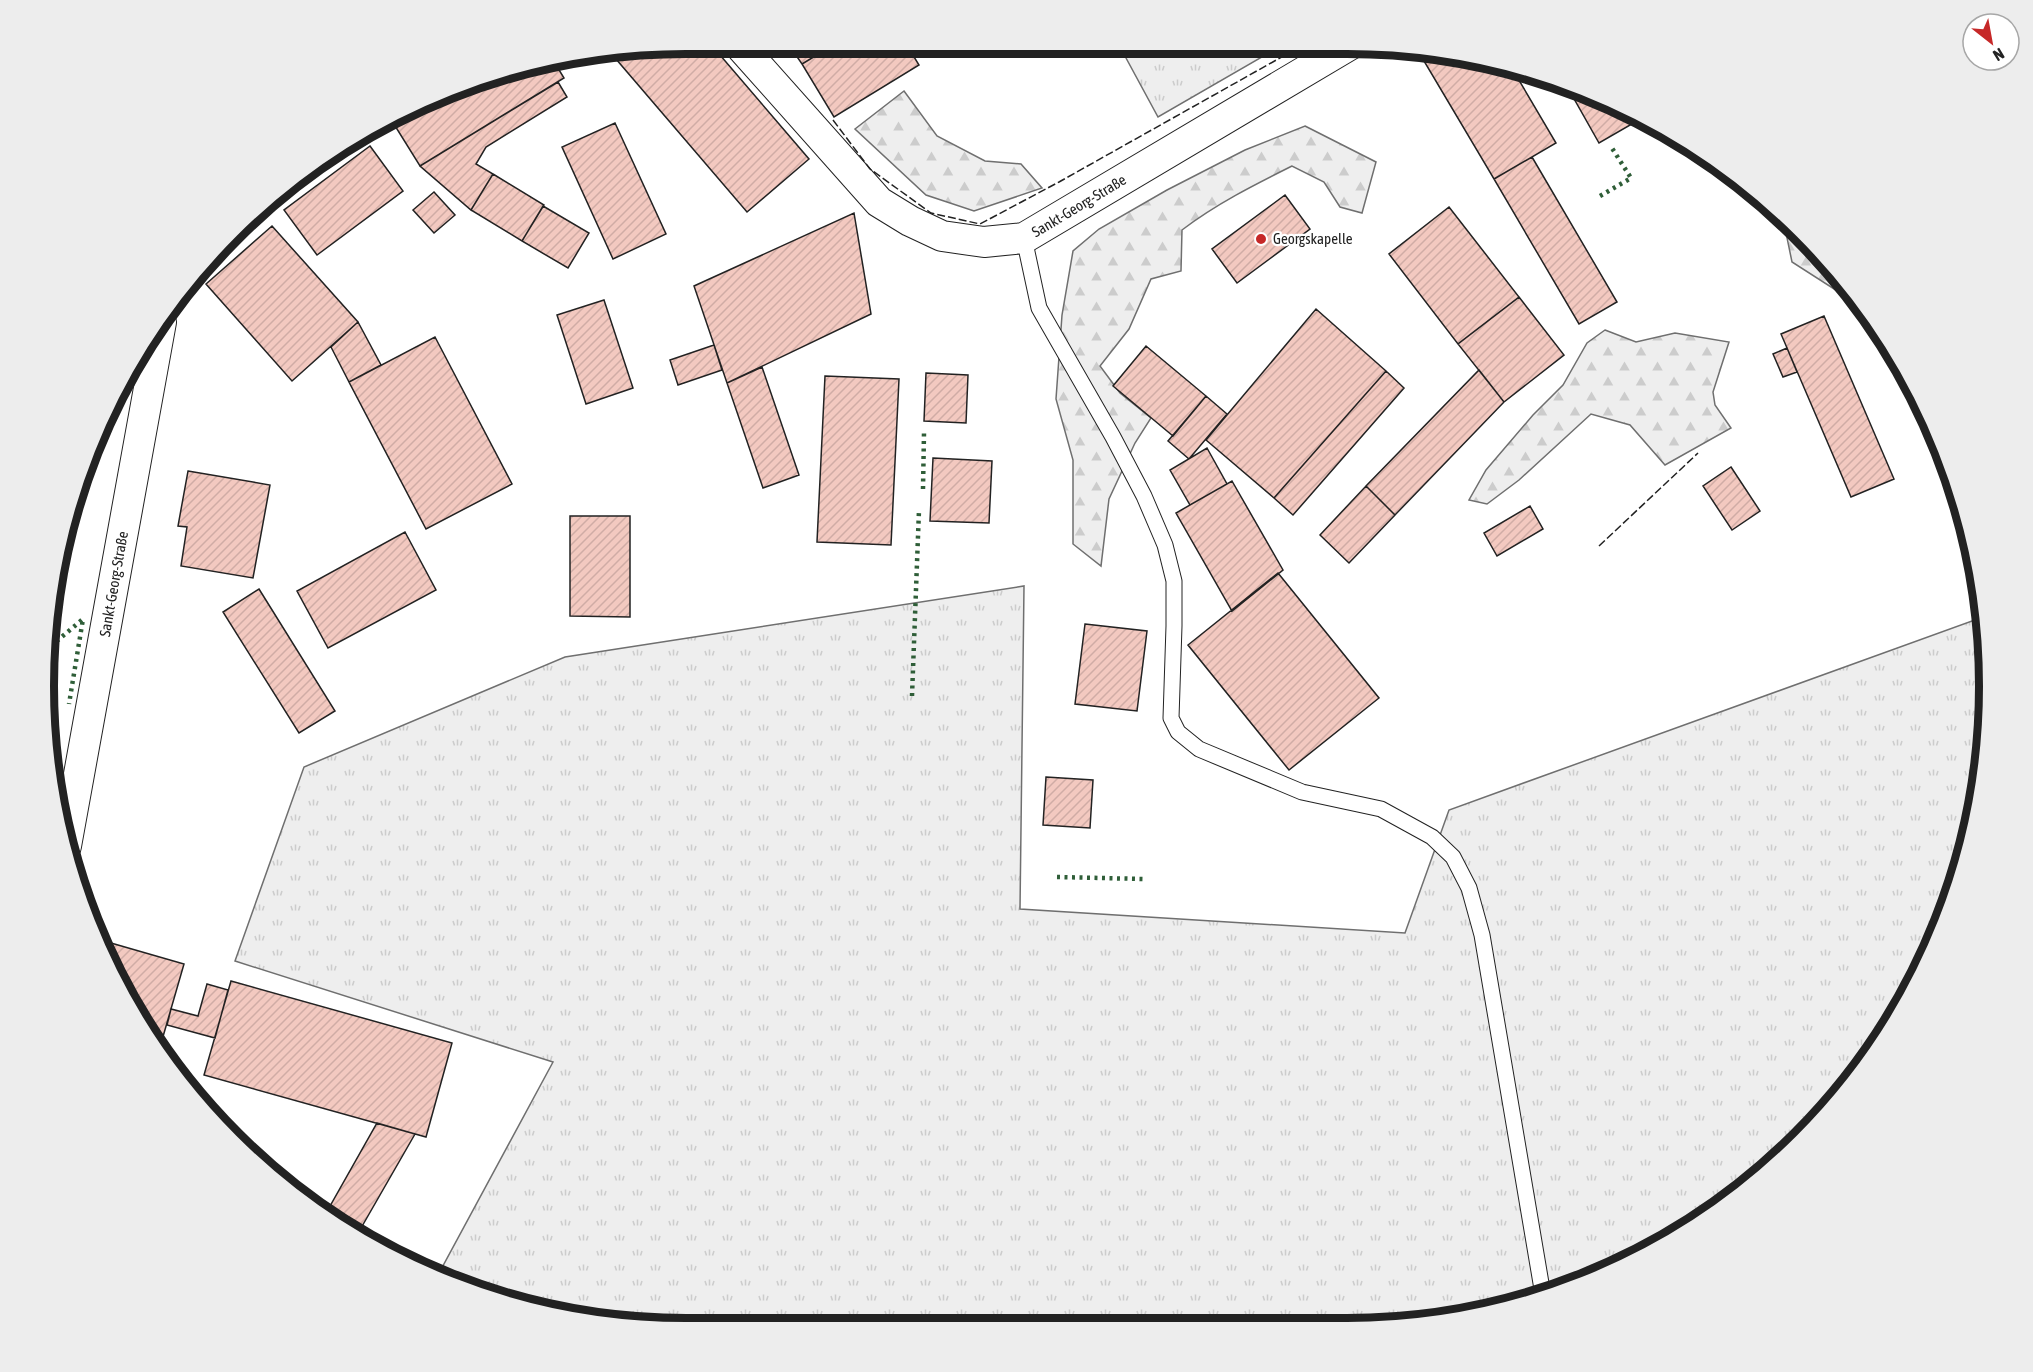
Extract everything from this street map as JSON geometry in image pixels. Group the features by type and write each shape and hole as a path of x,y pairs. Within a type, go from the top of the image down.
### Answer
{"street":[{"name":"Sankt-Georg-Straße","path":"747,54 879,202 910,221 942,236 984,242 1024,238 1334,54"},
{"name":"Sankt-Georg-Straße","path":"70,825 158,340"}],"lane":[{"path":"1024,238 1039,308 1119,447 1144,496 1165,545 1173,581 1171,718 1178,732 1199,749 1302,792 1381,809 1402,820 1432,837 1453,857 1469,888 1482,935 1542,1287"}],"green space":[{"path":"1124,54 1267,54 1158,117"},
{"path":"904,91 937,136 985,161 1021,164 1042,188 974,211 926,195 855,129"},
{"path":"1305,126 1376,162 1362,213 1340,207 1324,182 1292,166 1222,203 1182,230 1181,271 1151,279 1129,329 1100,366 1120,393 1151,418 1135,443 1109,499 1101,566 1073,544 1073,460 1056,399 1062,315 1073,251 1099,229 1167,190 1245,150"},
{"path":"1786,231 1843,295 1792,262"},
{"path":"1605,330 1636,342 1675,333 1729,342 1713,392 1715,405 1731,428 1665,465 1630,425 1591,414 1519,480 1487,504 1469,500 1486,470 1533,415 1563,385 1587,343"},
{"path":"1024,586 1020,909 1405,933 1449,810 1976,620 1979,686 1978,727 1967,809 1957,850 1931,928 1894,1002 1848,1071 1794,1133 1732,1187 1663,1233 1589,1270 1511,1296 1470,1306 1388,1317 645,1317 563,1306 522,1296 441,1269 553,1062 235,961 304,767 565,657"}],"building":[{"path":"719,54 809,159 747,212 616,59 645,55"},
{"path":"795,54 819,54 802,64"},
{"path":"819,54 912,54 919,65 834,117 802,64"},
{"path":"1429,59 1470,66 1518,78 1556,143 1494,179 1424,61"},
{"path":"557,67 564,78 420,166 395,125 444,102 483,88"},
{"path":"558,82 567,97 486,147 476,164 493,174 471,210 420,166"},
{"path":"1573,96 1634,123 1599,143"},
{"path":"615,123 666,234 613,259 562,147"},
{"path":"370,146 403,191 317,255 284,210"},
{"path":"1532,157 1617,302 1579,324 1494,179"},
{"path":"493,174 544,205 522,241 471,210"},
{"path":"434,192 455,215 434,233 413,210"},
{"name":"Georgskapelle","path":"1285,195 1310,229 1237,283 1212,249"},
{"path":"543,206 589,233 568,268 522,241"},
{"path":"1449,207 1519,297 1458,344 1389,254"},
{"path":"854,213 871,314 727,383 694,286"},
{"path":"272,226 358,322 292,381 206,284"},
{"path":"1519,297 1564,355 1504,402 1458,344"},
{"path":"604,300 633,388 586,404 557,315"},
{"path":"1316,309 1386,371 1274,498 1206,440"},
{"path":"1824,316 1894,479 1851,497 1781,334"},
{"path":"358,322 381,365 349,382 331,347"},
{"path":"435,337 512,484 426,529 349,382"},
{"path":"714,345 722,370 678,385 670,360"},
{"path":"1146,346 1206,396 1173,436 1113,386"},
{"path":"1787,348 1797,372 1783,377 1773,354"},
{"path":"762,367 799,475 763,488 727,383"},
{"path":"1479,370 1504,402 1395,515 1366,486"},
{"path":"1386,371 1404,388 1293,515 1274,498"},
{"path":"926,373 968,375 966,423 924,421"},
{"path":"825,376 899,379 891,545 817,542"},
{"path":"1206,396 1227,414 1189,459 1168,441"},
{"path":"1207,448 1227,484 1190,505 1170,470"},
{"path":"933,458 992,461 989,523 930,521"},
{"path":"1731,467 1760,511 1732,530 1703,486"},
{"path":"188,471 270,485 253,578 181,566 187,527 178,526"},
{"path":"1232,481 1283,570 1232,611 1176,513"},
{"path":"1366,486 1395,515 1349,563 1320,535"},
{"path":"1530,506 1543,529 1497,556 1484,533"},
{"path":"570,516 630,516 630,617 570,616"},
{"path":"405,532 436,590 328,648 297,591"},
{"path":"1278,573 1379,698 1289,770 1188,645"},
{"path":"259,589 335,711 299,733 223,612"},
{"path":"1085,624 1147,631 1137,711 1075,704"},
{"path":"1046,777 1093,780 1090,828 1043,825"},
{"path":"111,943 184,964 162,1039 139,1002 110,946"},
{"path":"231,981 452,1043 426,1137 204,1075"},
{"path":"207,984 228,990 215,1038 167,1025 171,1009 198,1016"},
{"path":"377,1123 415,1134 361,1228 329,1207"}],"hedge":[{"path":"1600,196 1631,178 1610,145"},
{"path":"923,489 924,433"},
{"path":"912,696 919,510"},
{"path":"55,642 83,619 69,704"},
{"path":"1057,877 1144,879"}],"fence":[{"path":"833,120 870,169 931,213 980,224 1287,54"},
{"path":"1599,546 1698,453"}],"place":[{"name":"Georgskapelle","path":"1261,239"}]}
